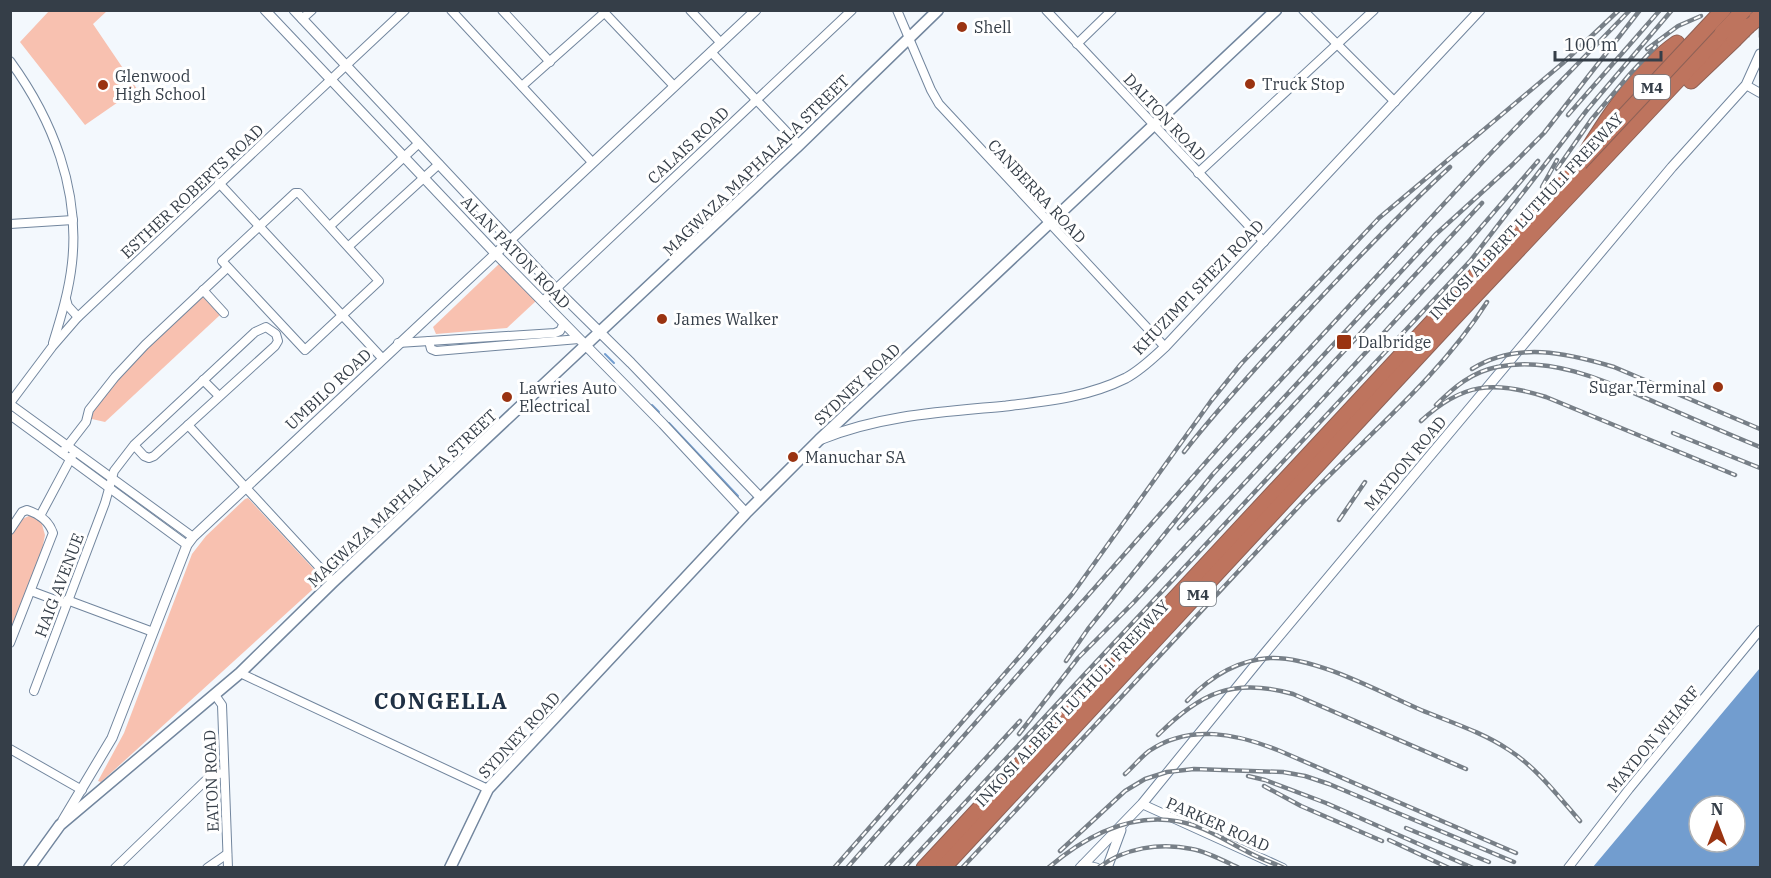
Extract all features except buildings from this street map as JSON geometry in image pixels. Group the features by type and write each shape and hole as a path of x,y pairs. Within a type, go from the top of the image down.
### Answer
{"highway":[{"name":"INKOSI ALBERT LUTHULI FREEWAY","path":"924,867 1723,10"},
{"name":"INKOSI ALBERT LUTHULI FREEWAY","path":"943,867 1743,10"},
{"path":"1573,192 1633,139 1709,63 1761,16"},
{"path":"1580,163 1597,134 1647,68 1677,43"}],"main road":[{"name":"MAGWAZA MAPHALALA STREET","path":"60,825 240,673 582,342 601,332 938,10"},
{"name":"SYDNEY ROAD","path":"450,867 488,789 746,513 819,440 1276,10"},
{"name":"UMBILO ROAD","path":"29,867 60,825"}],"street":[{"name":"ALAN PATON ROAD","path":"265,10 746,513"},
{"name":"ALAN PATON ROAD","path":"294,10 556,289 601,332 761,498"},
{"path":"302,19 312,10"},
{"name":"ESTHER ROBERTS ROAD","path":"10,403 78,317 405,10"},
{"path":"451,10 592,162"},
{"path":"502,10 550,62"},
{"path":"690,10 721,43"},
{"name":"UMBILO ROAD","path":"60,825 112,738 190,541 382,358 756,10"},
{"name":"CALAIS ROAD","path":"543,301 852,10"},
{"name":"CANBERRA ROAD","path":"897,10 939,104 1165,347"},
{"name":"DALTON ROAD","path":"1046,10 1264,242"},
{"path":"1077,44 1112,10"},
{"path":"1303,10 1395,102"},
{"path":"1198,173 1374,10"},
{"name":"KHUZIMPI SHEZI ROAD","path":"819,440 854,427 896,417 1053,401 1107,387 1128,376 1165,347 1480,10"},
{"path":"522,86 603,11 674,86"},
{"path":"711,52 799,145"},
{"name":"MAYDON ROAD","path":"1081,866 1142,804 1429,456 1672,167 1746,85 1761,54"},
{"path":"10,61 41,110 57,148 69,189 73,220 72,262 66,297 52,347"},
{"name":"MAYDON ROAD","path":"1750,75 1761,64"},
{"path":"1746,85 1761,93"},
{"path":"330,226 419,143"},
{"path":"349,246 439,164"},
{"path":"219,183 382,358"},
{"path":"297,192 379,281 307,349 304,350 222,262 259,226 297,192"},
{"path":"10,224 73,220"},
{"path":"64,450 86,422 89,410 116,377 145,345 227,268"},
{"path":"203,290 224,313"},
{"path":"66,297 68,306 78,317"},
{"path":"398,344 429,341 430,349 434,351 486,341 555,333 560,331 564,323"},
{"name":"HAIG AVENUE","path":"34,691 117,465 134,445 255,332 266,327 273,330 278,338 275,346 219,396"},
{"path":"502,340 582,342"},
{"path":"134,445 149,458 219,396 203,380"},
{"path":"10,403 64,450"},
{"path":"663,424 677,411"},
{"path":"10,415 64,450 190,541"},
{"path":"188,425 333,582"},
{"path":"40,516 72,456"},
{"path":"10,530 24,511 40,516 53,533 10,643"},
{"path":"31,591 153,632"},
{"name":"MAYDON WHARF","path":"1568,867 1629,789 1761,630"},
{"path":"240,673 488,789"},
{"name":"EATON ROAD","path":"215,695 222,705 228,867"},
{"path":"10,749 82,790"},
{"path":"115,867 204,782 213,775 224,773"},
{"name":"PARKER ROAD","path":"1142,804 1283,867"},
{"path":"1107,867 1121,827"},
{"path":"207,867 227,854"},
{"path":"1081,866 1096,867"}],"shaded area":[{"path":"49,11 107,11 93,24 137,89 85,125 20,42"},
{"path":"500,263 536,301 507,328 436,334 433,327"},
{"path":"201,295 220,315 105,422 92,419 89,416 117,379"},
{"path":"248,498 321,577 322,581 101,782 98,781 124,733 192,554 206,536"},
{"path":"31,515 41,521 45,535 42,550 11,635 11,534 18,521"}],"water":[{"path":"1760,668 1760,867 1593,867"}],"waterway":[{"path":"605,354 614,363"},
{"path":"652,405 659,412"},
{"path":"669,423 738,496"}],"tunnel":[{"path":"1735,30 1760,30"}],"railway":[{"path":"834,868 1073,593 1211,401 1241,364 1379,218 1563,63 1619,10"},
{"path":"847,868 1236,428 1490,154 1630,10"},
{"path":"1066,661 1088,629 1213,474 1435,235 1544,133 1640,10"},
{"path":"1568,115 1660,10"},
{"path":"904,868 1471,260 1587,110 1672,10"},
{"path":"1647,49 1678,26 1701,16"},
{"path":"1557,169 1591,120 1656,46"},
{"path":"1542,187 1557,160"},
{"path":"1019,734 1078,658 1134,602 1470,240 1538,161"},
{"path":"1184,452 1315,304 1391,224 1450,167"},
{"path":"1179,528 1482,203"},
{"path":"962,868 1303,502 1424,382 1468,330 1487,302"},
{"path":"1472,369 1489,360 1524,352 1578,357 1614,367 1760,429"},
{"path":"1436,405 1471,376 1488,369 1518,364 1540,365 1561,368 1603,381 1760,447"},
{"path":"1421,421 1436,408 1465,392 1479,388 1510,388 1546,397 1735,475"},
{"path":"1673,433 1760,468"},
{"path":"1339,520 1365,482"},
{"path":"1187,701 1205,684 1224,671 1258,659 1287,659 1326,669 1499,744 1519,757 1538,774 1580,821"},
{"path":"1158,735 1188,708 1219,692 1252,687 1272,689 1293,694 1466,769"},
{"path":"885,868 1020,721"},
{"path":"1125,774 1149,751 1165,742 1197,734 1231,736 1280,751 1516,853"},
{"path":"1060,851 1125,791 1145,779 1167,772 1194,769 1283,772 1305,776 1514,862"},
{"path":"1248,776 1326,803 1473,868"},
{"path":"1264,786 1301,806 1382,841"},
{"path":"1048,868 1064,855 1099,834 1117,826 1156,819 1203,828 1255,856 1284,868"},
{"path":"1406,828 1489,862"},
{"path":"1389,840 1449,868"},
{"path":"1098,868 1131,851 1167,846 1198,850 1239,868"}],"place":[{"name":"Shell","path":"962,27"},
{"name":"Truck Stop","path":"1250,84"},
{"name":"Glenwood High School","path":"103,85"},
{"name":"James Walker","path":"662,319"},
{"name":"Dalbridge","path":"1344,342"},
{"name":"Sugar Terminal","path":"1718,387"},
{"name":"Lawries Auto Electrical","path":"507,397"},
{"name":"Manuchar SA","path":"793,457"}],"district":[{"name":"CONGELLA","path":"441,700"}]}
